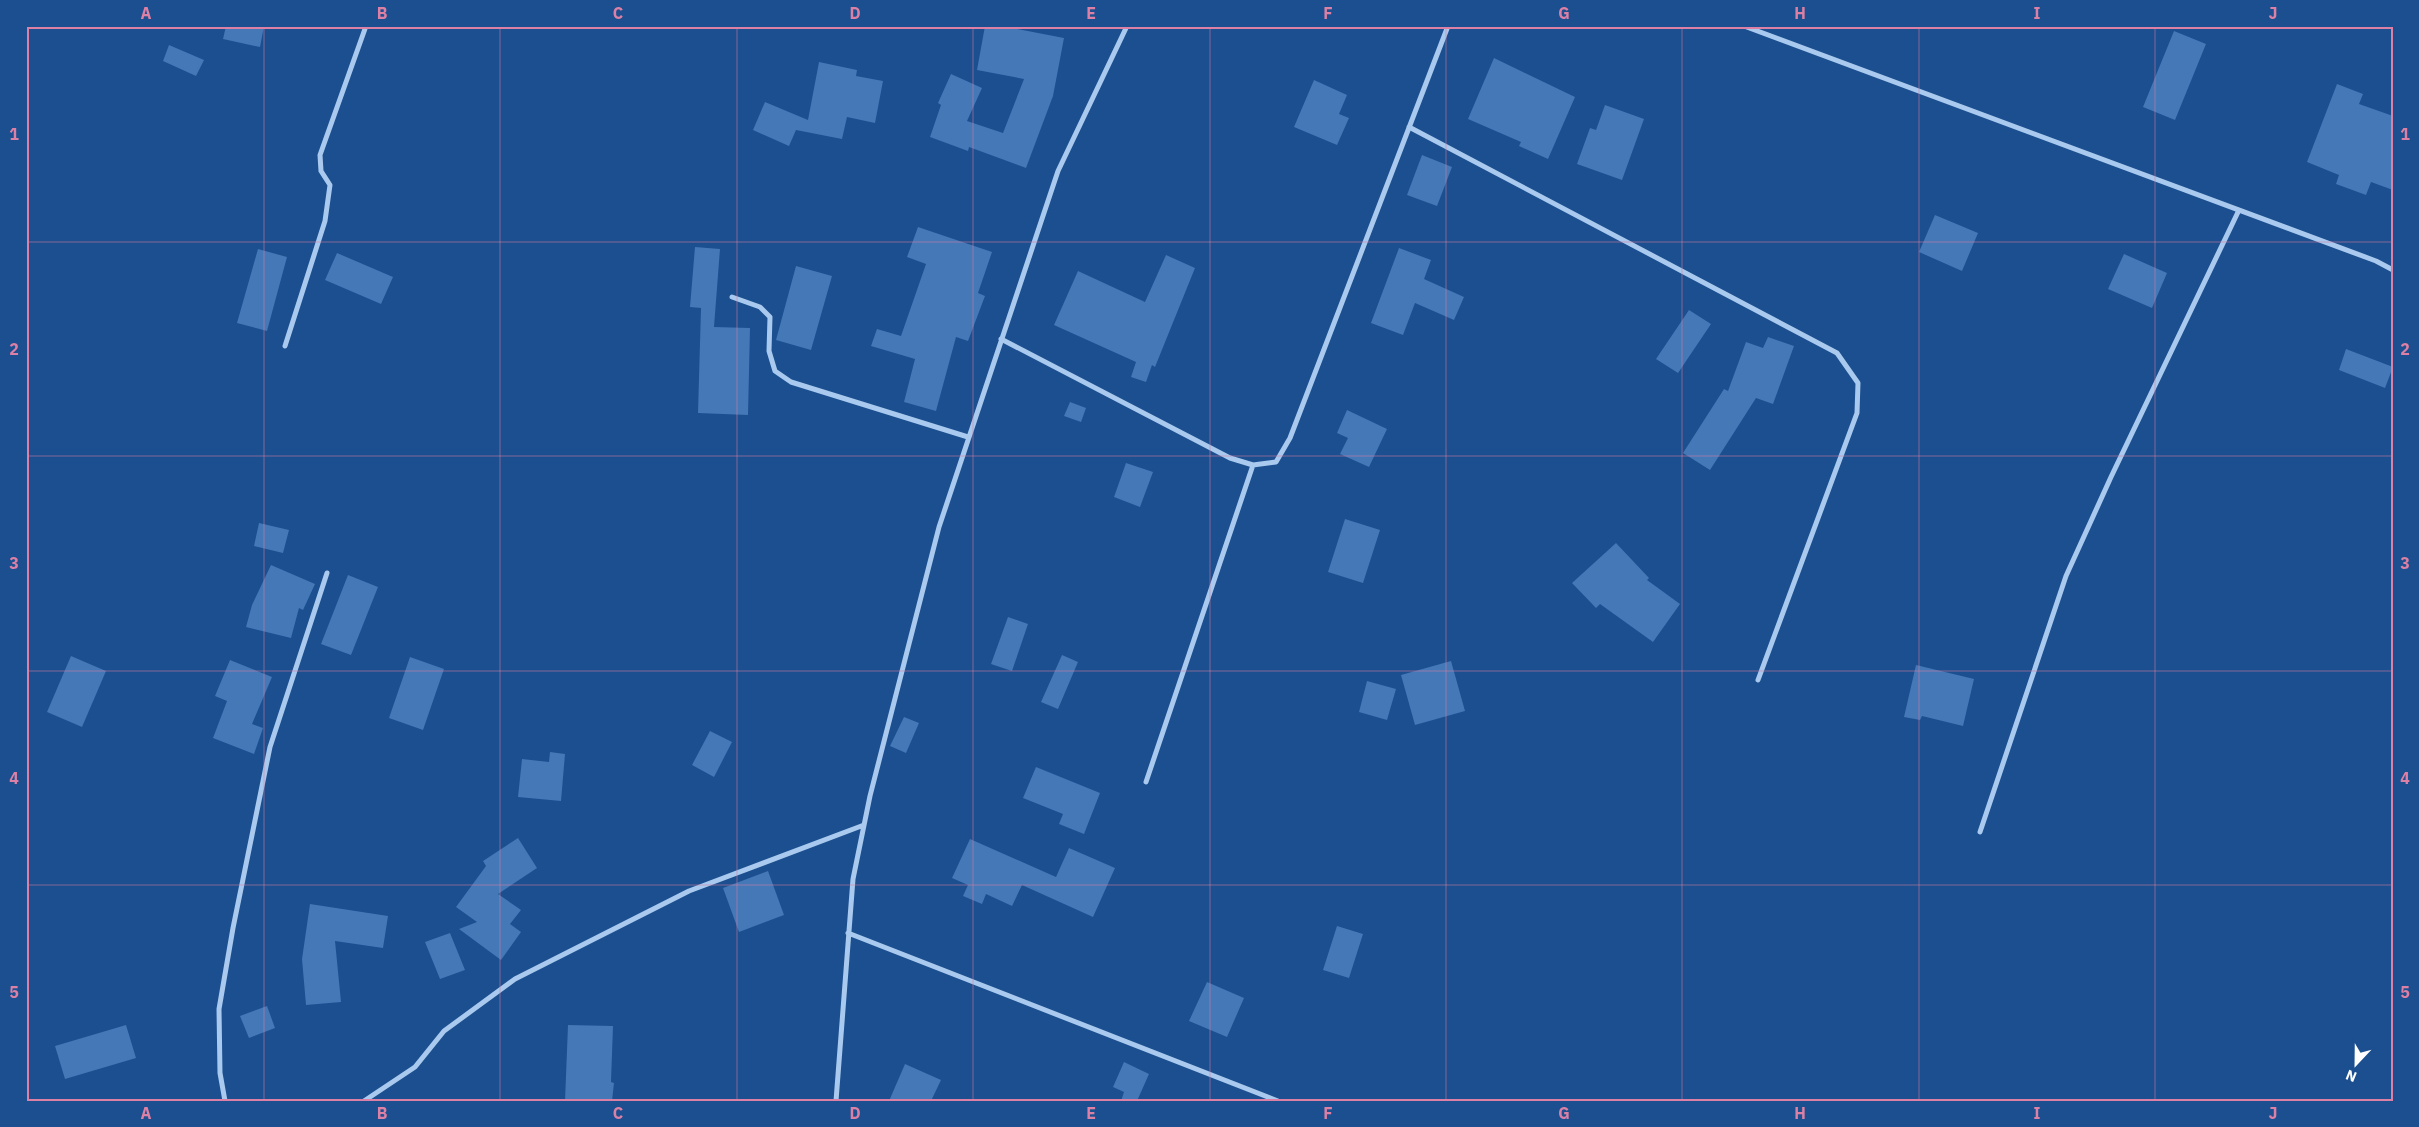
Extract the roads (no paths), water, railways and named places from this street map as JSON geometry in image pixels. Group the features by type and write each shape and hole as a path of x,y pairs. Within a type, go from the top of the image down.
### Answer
{"street":[{"path":"285,346 325,221 330,185 321,171 320,155 366,26"},
{"path":"836,1101 853,879 864,826 939,526 1058,172 1127,26"},
{"path":"1001,339 1230,458 1253,465 1276,462 1290,438 1448,26"},
{"path":"1744,26 2239,210 2393,270"},
{"path":"1410,127 1836,353 1858,383 1857,413 1758,680"},
{"path":"1980,832 2066,576 2111,477 2239,210"},
{"path":"732,297 760,307 770,318 769,352 775,371 791,382 968,437"},
{"path":"1146,782 1253,465"},
{"path":"225,1101 220,1073 220,1009 233,928 270,747 327,573"},
{"path":"364,1101 414,1066 444,1031 515,979 688,891 864,826"},
{"path":"848,933 1278,1101"}]}
